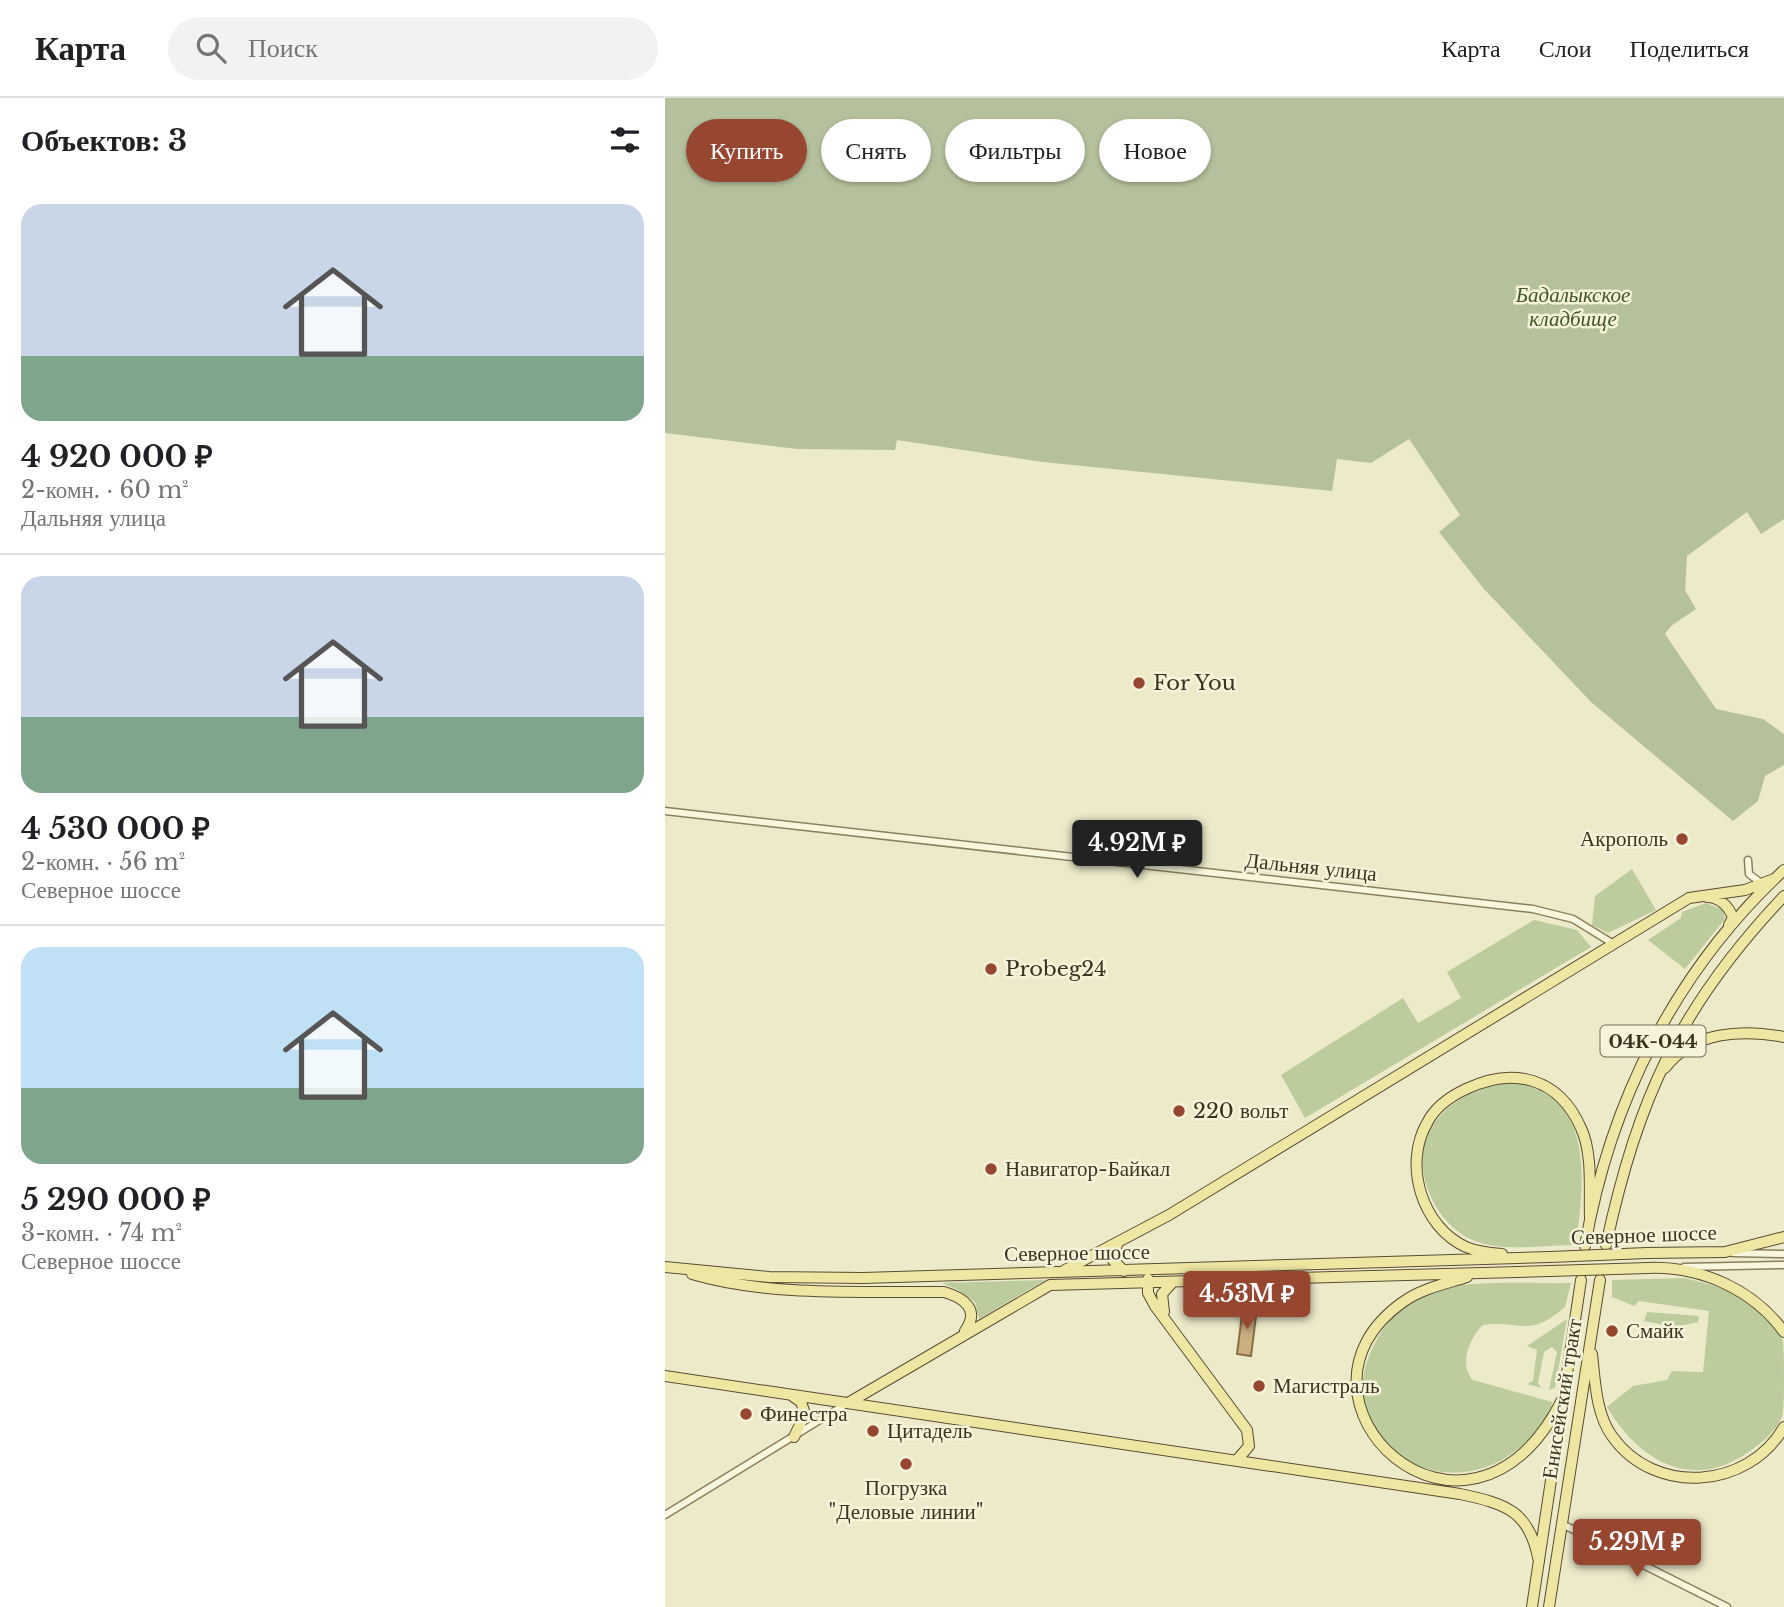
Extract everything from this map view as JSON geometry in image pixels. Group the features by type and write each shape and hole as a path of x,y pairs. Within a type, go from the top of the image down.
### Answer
{"main road":[{"name":"04К-044","path":"1585,1246 1590,1218 1621,1111 1658,1030 1684,985 1727,929 1784,870"},
{"path":"1062,1272 1243,1170 1689,898 1733,892 1774,879"},
{"path":"1689,898 1714,897 1721,902 1733,918 1727,929"},
{"name":"04К-044","path":"1606,1245 1622,1171 1654,1083 1705,991 1750,933 1784,897"},
{"path":"1654,1083 1672,1058 1684,1049 1707,1039 1743,1033 1784,1037"},
{"path":"1538,1258 1479,1251 1464,1246 1440,1228 1427,1210 1419,1185 1417,1157 1427,1122 1440,1106 1457,1093 1489,1079 1511,1076 1530,1079 1548,1087 1570,1108 1584,1135 1590,1218"},
{"path":"1725,1252 1784,1237"},
{"path":"1118,1242 1112,1259 1125,1272"},
{"name":"Северное шоссе","path":"668,1267 769,1277 863,1278 1725,1252"},
{"path":"668,1267 713,1281 764,1286 944,1292 966,1301 971,1309 972,1316 963,1334"},
{"path":"1675,1267 1707,1277 1750,1298 1784,1332"},
{"name":"Северное шоссе","path":"848,1403 1050,1285 1675,1267"},
{"path":"1148,1271 1148,1293 1155,1306 1193,1353 1247,1430 1249,1446 1237,1460"},
{"path":"1479,1273 1421,1291 1394,1310 1372,1335 1360,1358 1358,1404 1379,1445 1392,1458 1426,1476 1447,1480 1482,1478 1499,1471 1532,1445 1548,1427 1562,1400"},
{"name":"Енисейский тракт","path":"1532,1607 1581,1280"},
{"name":"Енисейский тракт","path":"1549,1607 1600,1280"},
{"path":"1171,1324 1160,1301 1161,1294 1172,1283"},
{"path":"1590,1341 1601,1416 1611,1436 1626,1453 1659,1472 1680,1478 1725,1474 1763,1452 1784,1427"},
{"path":"665,1376 1237,1460 1493,1501 1514,1511 1532,1531 1539,1562"},
{"path":"787,1393 801,1402 805,1414 801,1428 794,1437"}],"street":[{"name":"Дальняя улица","path":"665,811 1533,909 1573,919 1612,943"},
{"path":"1748,860 1749,874 1763,884"},
{"name":"Северное шоссе","path":"1725,1252 1784,1254"},
{"name":"Северное шоссе","path":"1675,1267 1784,1265"},
{"path":"665,1515 848,1403"},
{"path":"1562,1524 1727,1607"}],"green space":[{"name":"Бадалыкское кладбище","path":"665,98 1784,98 1784,519 1761,534 1747,512 1687,556 1685,590 1696,609 1671,626 1665,634 1716,709 1763,719 1784,734 1784,765 1765,776 1758,801 1733,821 1591,702 1484,589 1439,532 1460,515 1409,439 1371,463 1337,459 1332,491 1043,462 897,440 895,450 797,449 665,433"},
{"path":"1632,869 1656,910 1608,933 1592,925 1595,896"},
{"path":"1706,903 1723,910 1725,919 1685,969 1648,940 1681,918 1682,912"},
{"path":"1534,920 1577,930 1591,947 1305,1118 1281,1075 1403,998 1418,1023 1461,998 1447,972"},
{"path":"1515,1082 1541,1091 1560,1105 1572,1124 1579,1146 1582,1170 1576,1245 1508,1247 1470,1239 1455,1229 1443,1216 1426,1184 1424,1149 1429,1132 1439,1117 1474,1092"},
{"path":"1683,1278 1712,1285 1755,1306 1776,1328 1783,1342 1784,1404 1779,1423 1766,1438 1744,1455 1723,1465 1703,1470 1666,1464 1649,1454 1633,1441 1607,1407 1633,1386 1667,1380 1672,1371 1703,1372 1709,1311 1639,1301 1634,1306 1612,1297 1612,1280"},
{"path":"1045,1280 979,1319 975,1302 942,1283"},
{"path":"1501,1283 1571,1283 1565,1307 1552,1317 1542,1323 1525,1326 1483,1325 1470,1344 1466,1367 1473,1380 1552,1402 1543,1424 1514,1452 1484,1468 1452,1473 1423,1467 1397,1453 1377,1433 1365,1406 1364,1376 1380,1334 1406,1305 1423,1295 1447,1287"},
{"path":"1647,1312 1699,1316 1698,1322 1675,1327 1644,1321"},
{"path":"1567,1319 1555,1388 1549,1390 1557,1352 1552,1347 1544,1352 1538,1383 1541,1388 1527,1384 1533,1381 1537,1350 1527,1346"}],"building":[{"path":"1243,1307 1257,1308 1251,1356 1237,1354"}],"place":[{"name":"For You","path":"1139,683"},
{"name":"Акрополь","path":"1682,839"},
{"name":"Probeg24","path":"991,969"},
{"name":"220 вольт","path":"1179,1111"},
{"name":"Навигатор-Байкал","path":"991,1169"},
{"name":"Смайк","path":"1612,1331"},
{"name":"Магистраль","path":"1259,1386"},
{"name":"Финестра","path":"746,1414"},
{"name":"Цитадель","path":"873,1431"},
{"name":"Погрузка \"Деловые линии\"","path":"906,1464"}]}
